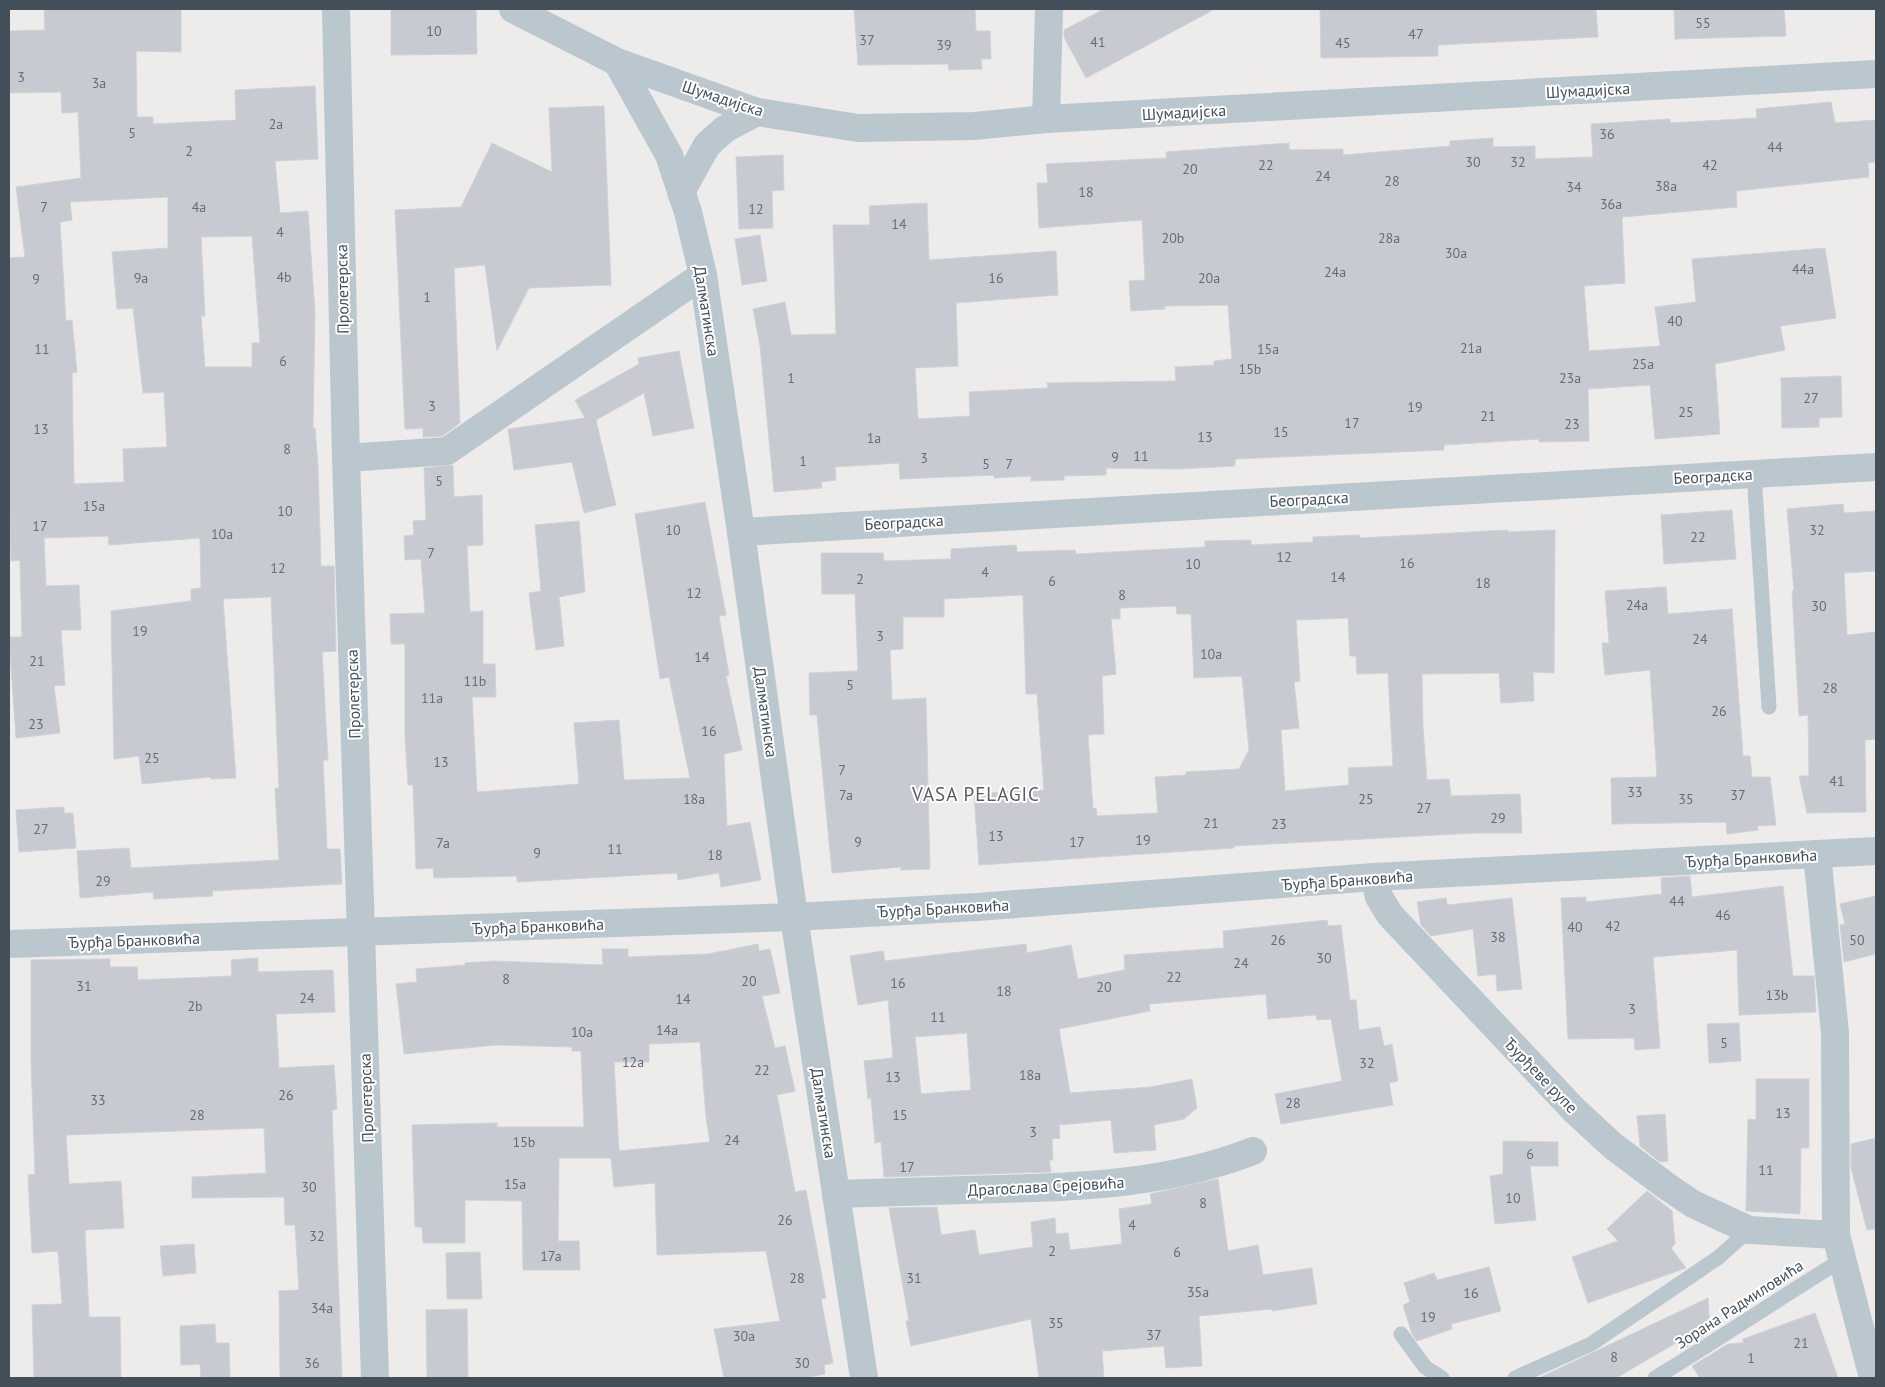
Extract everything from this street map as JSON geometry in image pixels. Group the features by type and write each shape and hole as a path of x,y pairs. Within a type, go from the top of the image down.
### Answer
{"street":[{"name":"Пролетерска","path":"336,9 346,458 375,1378"},
{"name":"Шумадијска","path":"513,9 617,62 757,112 858,128 974,126 1046,119 1876,74"},
{"path":"1046,119 1049,9"},
{"name":"Далматинска","path":"617,62 669,155 703,275 794,916 864,1378"},
{"path":"681,192 707,145 725,129 757,112"},
{"path":"346,458 447,451 703,275"},
{"name":"Београдска","path":"741,532 1876,467"},
{"name":"Ђурђа Бранковића","path":"9,944 794,916 977,907 1374,877 1876,852"},
{"path":"1818,854 1835,1033 1839,1247 1873,1378"},
{"name":"Ђурђеве рупе","path":"1374,877 1380,897 1390,916 1574,1110 1613,1146 1693,1204 1749,1230 1839,1247"},
{"name":"Драгослава Срејовића","path":"836,1194 1077,1187 1143,1180 1189,1172 1228,1161 1253,1151"}],"lane":[{"path":"1754,474 1769,707"},
{"path":"1515,1378 1590,1344 1719,1257 1749,1230"},
{"name":"Зорана Радмиловића","path":"1655,1378 1727,1334 1792,1289 1839,1247"},
{"path":"1401,1334 1425,1367 1442,1378"}],"building":[{"path":"44,9 181,9 181,52 136,51 137,117 153,117 153,124 236,120 235,90 315,86 318,159 275,161 280,213 308,211 315,313 313,428 315,428 318,466 321,566 334,566 336,651 322,652 328,760 323,760 327,849 340,849 342,884 212,891 213,896 154,899 153,892 80,898 77,851 129,848 131,868 279,860 275,788 279,788 271,597 223,599 236,778 211,779 211,777 142,784 139,756 114,759 111,611 191,601 191,589 201,588 200,538 109,545 108,536 44,538 46,586 79,585 81,630 61,630 65,685 54,686 60,733 16,738 9,637 22,637 20,560 11,561 9,496 9,258 25,257 16,187 81,178 78,112 62,113 61,92 9,93 9,31 45,30","holes":["168,197 168,248 112,252 117,309 133,308 143,393 164,392 167,447 123,449 124,482 74,484 72,373 77,372 72,320 66,321 60,222 72,220 70,202","252,236 260,343 252,343 252,367 205,367 201,316 205,316 201,237"]},
{"path":"391,9 476,9 477,54 391,55"},
{"path":"854,9 975,9 976,31 990,31 991,59 981,59 982,69 949,70 948,64 858,65"},
{"path":"1104,9 1215,9 1086,78 1064,37 1064,30"},
{"path":"1320,9 1596,9 1598,37 1438,45 1438,56 1321,58"},
{"path":"1674,9 1784,9 1786,36 1675,39"},
{"path":"1831,102 1835,123 1876,120 1876,162 1868,163 1869,177 1736,191 1737,207 1622,217 1625,283 1584,286 1589,351 1660,346 1655,307 1696,302 1692,259 1825,248 1836,318 1780,326 1785,350 1715,364 1720,434 1655,439 1650,385 1588,389 1589,441 1539,442 1539,439 1444,445 1444,450 1235,459 1235,466 1178,469 1106,468 1106,475 1064,476 1064,480 1031,481 1031,476 994,478 994,475 900,479 899,463 835,467 836,480 821,482 822,488 774,492 760,346 753,309 785,302 791,335 836,334 833,225 870,225 869,206 927,203 929,260 1056,251 1058,295 956,303 958,366 915,368 918,419 970,416 969,392 1048,388 1047,383 1176,381 1175,367 1214,365 1214,361 1232,359 1228,305 1164,306 1165,309 1131,311 1129,281 1145,280 1142,220 1039,228 1037,183 1048,183 1046,164 1167,158 1166,152 1289,143 1289,150 1343,149 1343,155 1450,146 1450,141 1493,138 1493,147 1535,146 1535,159 1593,157 1591,124 1670,119 1670,123 1757,118 1756,109"},
{"path":"604,106 611,285 529,288 497,351 485,265 454,268 460,423 442,436 423,437 423,428 405,429 395,210 461,207 492,143 552,172 549,108"},
{"path":"783,155 784,190 772,191 773,228 739,229 736,157"},
{"path":"760,235 767,281 742,285 735,239"},
{"path":"679,351 694,428 653,436 644,393 596,420 616,505 584,513 572,462 514,470 508,429 585,418 575,400 639,364 638,358"},
{"path":"1841,376 1842,417 1819,418 1819,427 1782,428 1781,378"},
{"path":"453,465 454,497 482,495 483,545 467,546 470,612 483,611 483,664 495,664 496,697 472,697 477,792 579,784 574,723 619,720 624,780 690,778 669,677 660,679 635,514 705,502 726,615 719,616 729,675 726,676 742,750 724,754 727,826 750,822 761,880 721,887 719,873 678,880 677,873 517,882 517,876 434,878 433,868 416,869 413,785 408,785 405,736 405,644 391,644 390,614 425,613 421,559 405,560 404,536 414,535 413,521 426,520 424,468"},
{"path":"1843,504 1844,513 1876,511 1876,571 1844,573 1847,635 1876,632 1876,739 1865,740 1866,812 1807,813 1799,776 1809,776 1808,715 1799,716 1792,591 1794,591 1787,509"},
{"path":"1732,510 1736,559 1664,564 1661,515"},
{"path":"579,521 585,592 559,597 564,646 536,650 529,593 541,591 535,525"},
{"path":"1508,530 1508,532 1555,530 1554,673 1533,672 1534,701 1501,703 1499,673 1422,674 1423,728 1427,780 1449,779 1451,796 1520,794 1522,833 1475,833 1234,846 1234,848 979,865 974,794 1044,790 1037,694 1026,694 1023,595 944,599 944,617 903,617 903,649 890,650 892,700 926,698 930,869 901,870 901,867 832,873 817,715 810,715 809,673 858,671 855,594 822,594 821,553 883,553 884,561 951,559 951,549 1016,545 1017,552 1075,550 1076,554 1205,547 1205,541 1251,540 1251,545 1313,542 1313,537 1360,535 1360,538","holes":["1176,606 1177,614 1191,614 1194,678 1242,676 1249,750 1239,769 1186,772 1186,775 1155,777 1158,813 1097,816 1096,808 1093,809 1088,735 1104,734 1102,676 1116,674 1111,619 1120,619 1120,608","1348,618 1350,656 1356,656 1357,674 1388,673 1393,766 1348,768 1349,785 1285,791 1281,730 1299,728 1294,682 1300,681 1296,620"]},
{"path":"1666,587 1668,614 1732,609 1743,756 1750,756 1752,777 1770,777 1776,825 1757,826 1758,830 1727,834 1726,822 1612,824 1611,778 1657,777 1650,670 1605,675 1602,643 1609,643 1605,591"},
{"path":"64,807 64,813 73,813 76,848 19,852 16,810"},
{"path":"1690,876 1692,897 1783,886 1793,976 1814,976 1816,1012 1739,1015 1737,950 1653,957 1660,1048 1635,1050 1634,1038 1568,1039 1561,898 1586,897 1586,902 1662,894 1661,878"},
{"path":"1876,896 1876,954 1844,962 1840,925 1845,924 1840,904"},
{"path":"1446,898 1447,905 1512,898 1522,989 1497,991 1496,974 1478,976 1473,929 1431,936 1421,925 1417,902"},
{"path":"1327,920 1328,926 1341,925 1350,1000 1356,1000 1359,1030 1380,1027 1384,1046 1392,1044 1398,1081 1389,1083 1393,1105 1281,1124 1275,1094 1342,1081 1331,1019 1317,1020 1316,1015 1268,1019 1266,994 1149,1004 1150,1011 1059,1029 1070,1093 1151,1087 1192,1079 1197,1108 1184,1119 1154,1125 1156,1150 1114,1153 1111,1120 1059,1125 1060,1138 1052,1139 1053,1160 1049,1160 1051,1172 884,1177 881,1142 875,1143 871,1098 868,1099 864,1061 893,1058 888,1000 858,1005 850,956 883,951 885,961 1026,944 1027,953 1071,945 1078,979 1125,970 1124,955 1224,948 1223,931","holes":["967,1033 971,1090 921,1094 915,1037"]},
{"path":"758,944 759,951 770,949 780,993 762,996 775,1048 785,1046 795,1091 777,1095 795,1192 806,1190 826,1298 821,1299 833,1363 824,1365 825,1374 804,1378 724,1378 714,1329 780,1321 766,1251 657,1255 655,1183 614,1187 611,1158 559,1158 558,1241 579,1241 580,1270 523,1270 522,1201 465,1200 465,1243 423,1243 422,1227 415,1227 412,1125 497,1123 497,1127 584,1127 581,1051 572,1051 572,1047 496,1045 404,1054 396,984 417,982 416,969 465,965 465,963 494,961 603,965 602,949 628,949 628,957 708,954","holes":["700,1042 710,1142 619,1151 614,1062 649,1062 649,1044"]},
{"path":"258,958 258,972 333,970 335,1012 276,1014 279,1068 334,1065 337,1109 332,1110 342,1378 280,1378 279,1291 299,1290 295,1225 285,1225 284,1197 192,1198 192,1177 266,1173 264,1128 66,1135 69,1184 121,1181 124,1228 85,1230 89,1317 120,1317 121,1378 34,1378 32,1305 62,1304 58,1251 32,1253 28,1175 35,1174 31,1061 31,960 110,959 110,967 137,967 138,980 232,976 231,960"},
{"path":"1739,1023 1741,1061 1709,1063 1707,1024"},
{"path":"1756,1079 1809,1079 1809,1148 1801,1148 1800,1214 1746,1211 1748,1119 1756,1120"},
{"path":"1665,1114 1668,1161 1660,1162 1640,1146 1637,1116"},
{"path":"1876,1138 1876,1229 1867,1230 1851,1168 1851,1144"},
{"path":"1503,1141 1558,1142 1558,1166 1530,1166 1536,1220 1495,1224 1490,1176 1503,1174"},
{"path":"1218,1179 1228,1251 1258,1245 1263,1275 1312,1268 1317,1304 1272,1311 1272,1309 1199,1316 1202,1366 1166,1368 1164,1346 1102,1351 1104,1378 1039,1378 1031,1319 911,1346 906,1321 909,1321 889,1208 937,1207 941,1235 975,1230 979,1255 1033,1247 1031,1222 1055,1218 1056,1234 1068,1233 1070,1250 1122,1244 1119,1209 1152,1204 1150,1194"},
{"path":"1647,1191 1672,1211 1675,1244 1671,1248 1686,1268 1588,1303 1572,1257 1618,1241 1607,1229"},
{"path":"194,1244 196,1273 163,1276 160,1246"},
{"path":"480,1252 482,1299 447,1299 446,1253"},
{"path":"1489,1267 1501,1311 1451,1324 1452,1329 1417,1341 1412,1334 1403,1305 1410,1302 1404,1283 1434,1273 1437,1280"},
{"path":"1708,1298 1710,1332 1681,1351 1676,1343 1616,1378 1539,1378"},
{"path":"467,1309 468,1378 427,1378 426,1310"},
{"path":"1815,1313 1838,1378 1700,1378 1692,1366 1728,1344 1743,1343 1743,1339"},
{"path":"215,1324 216,1343 229,1343 230,1378 201,1378 200,1364 181,1365 180,1326"}],"district":[{"name":"VASA PELAGIC","path":"976,794"}]}
